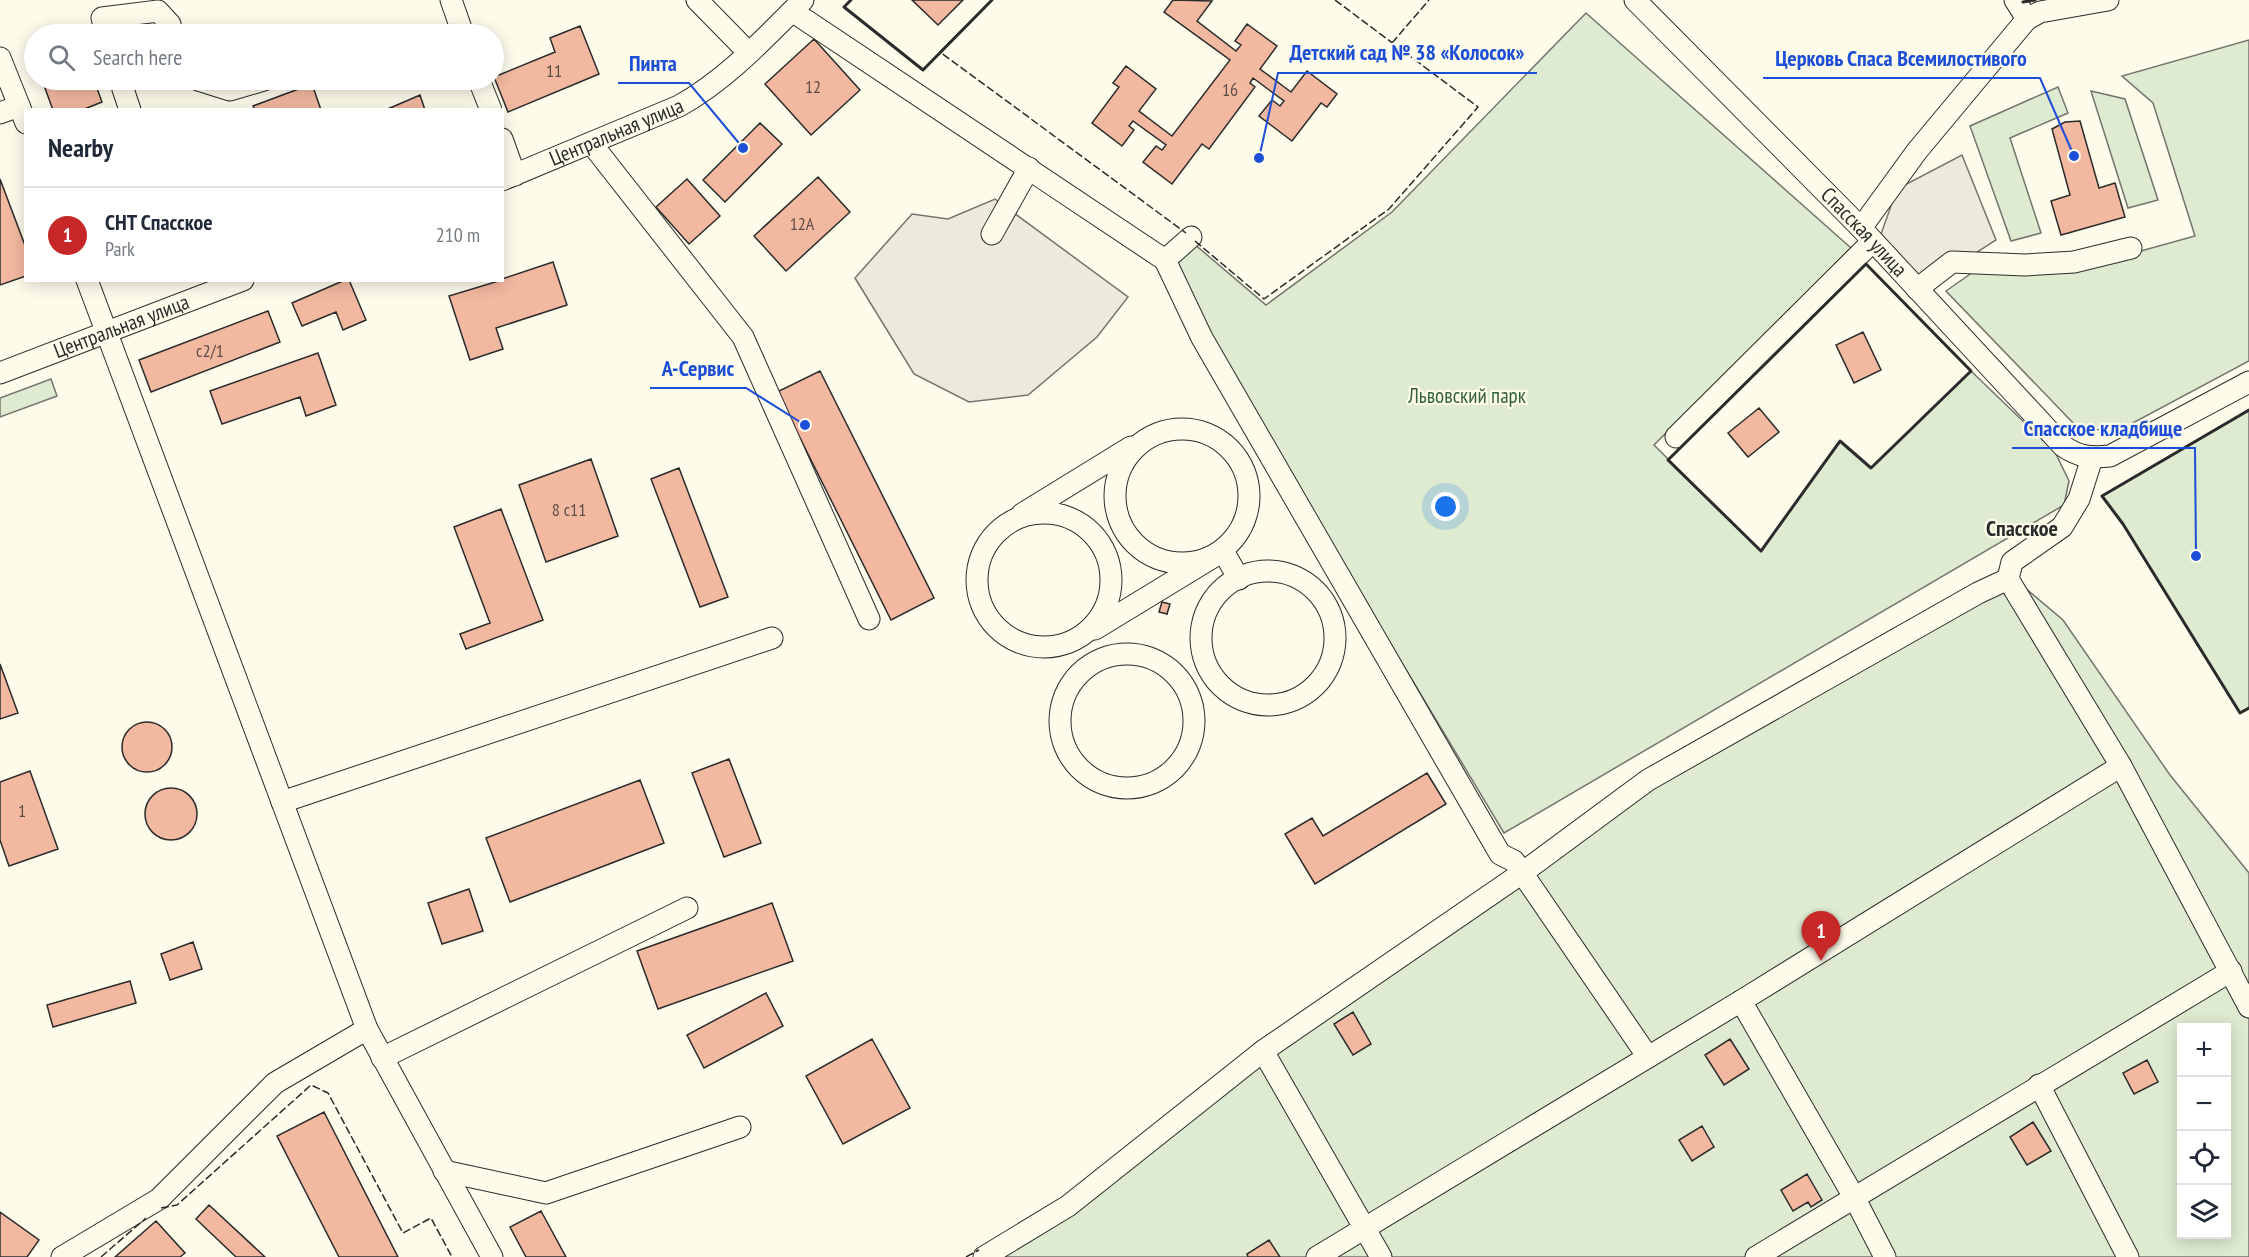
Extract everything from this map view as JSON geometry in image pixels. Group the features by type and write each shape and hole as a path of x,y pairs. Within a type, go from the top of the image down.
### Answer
{"street":[{"path":"451,0 459,24"},
{"path":"697,0 748,52"},
{"name":"Спасская улица","path":"1635,0 1867,235 2063,446 2076,455 2092,458"},
{"path":"2015,0 2027,19"},
{"path":"1676,437 1867,235 1917,151 2027,19 2040,12 2108,0"},
{"path":"798,6 1165,260 1202,338 1500,854 1514,861 1648,1058"},
{"name":"Центральная улица","path":"509,177 693,98 712,86 798,6"},
{"path":"104,24 102,18 158,11 170,24"},
{"path":"0,58 15,114"},
{"path":"123,90 129,108"},
{"path":"483,90 490,108"},
{"path":"591,143 743,337 869,619"},
{"path":"504,150 509,177"},
{"path":"992,234 1029,168"},
{"path":"1165,260 1191,237"},
{"path":"1917,289 1953,262 2025,265 2074,262 2131,248"},
{"path":"88,282 367,1029 492,1257"},
{"name":"Центральная улица","path":"0,373 108,333 199,288 232,282"},
{"path":"2249,382 2110,456 2092,458 2079,499 2062,527 2012,562 2008,579 2121,766 2249,1007"},
{"path":"1175,428 1210,433 1238,456 1250,489 1245,524 1222,551 1084,636 1051,648 1016,643 988,621 976,588 977,576 981,553 1003,525 1142,441 1175,428"},
{"path":"1142,441 1119,468 1114,504 1127,537 1155,559 1190,564 1222,551"},
{"path":"1003,525 1036,512 1071,518 1099,540 1112,573 1106,608 1084,636"},
{"path":"1222,551 1239,579"},
{"path":"1261,570 1296,576 1323,598 1336,631 1331,666 1309,694 1276,706 1240,701 1213,679 1200,646 1205,611 1228,583 1261,570"},
{"path":"984,1257 1068,1206 1263,1051 1522,873 1648,780 1978,593 2008,579"},
{"path":"282,801 772,638"},
{"path":"1196,713 1183,680 1155,658 1120,652 1087,665 1065,693 1059,728 1072,761 1100,783 1135,789 1168,776 1190,748 1196,713 1213,679"},
{"path":"1317,1257 1648,1058 2121,766"},
{"path":"382,1058 687,908"},
{"path":"1756,1257 2231,971"},
{"path":"1741,1001 1854,1197 1884,1257"},
{"path":"62,1257 159,1199 275,1083 367,1029"},
{"path":"1263,1051 1381,1257"},
{"path":"2039,1085 2128,1257"},
{"path":"444,1171 546,1193 740,1127"}],"green space":[{"name":"Львовский парк","path":"1586,13 1851,248 1654,445 1761,551 1840,441 1871,468 1971,371 2055,452 2069,481 2064,505 1504,833 1165,268 1193,243 1266,305 1392,212"},
{"path":"2249,40 2249,361 2116,432 2077,427 1946,291 1976,270 2083,267 2195,236 2153,103 2122,76"},
{"path":"2058,87 2068,113 2010,138 2041,233 2011,241 1970,126"},
{"path":"2091,91 2125,99 2158,200 2128,208"},
{"path":"51,379 57,396 0,417 0,398"},
{"path":"2249,410 2249,708 2240,713 2123,524 2102,496"},
{"path":"2004,570 2063,620 2170,775 2249,873 2249,1257 984,1257 1480,894"}],"shaded area":[{"path":"1962,155 1996,240 1954,267 1929,291 1881,234 1897,189"},
{"path":"995,199 1128,297 1097,337 1028,395 969,402 914,374 855,278 912,214 948,219"}],"building":[{"path":"912,0 963,0 938,25"},
{"path":"1173,0 1212,1 1197,21 1236,51 1241,45 1235,41 1247,24 1277,46 1260,69 1291,92 1307,71 1337,94 1327,107 1321,103 1292,141 1259,116 1272,100 1280,106 1284,101 1253,78 1250,83 1255,87 1209,149 1202,144 1172,184 1143,162 1156,146 1162,150 1166,145 1133,121 1129,126 1134,130 1122,146 1092,123 1119,87 1113,83 1126,66 1156,89 1139,111 1172,136 1230,60 1164,12"},
{"path":"580,26 599,74 508,112 499,90 504,90 504,73 555,52 550,38"},
{"path":"814,39 860,90 811,135 765,84"},
{"path":"46,90 98,90 102,102 87,108 52,108"},
{"path":"296,90 314,90 320,108 254,108 253,106"},
{"path":"420,95 424,108 390,108"},
{"path":"2080,121 2099,188 2115,183 2125,217 2061,235 2051,201 2070,195 2052,129 2065,122"},
{"path":"760,123 782,144 725,202 703,180"},
{"path":"818,177 850,212 786,271 754,236"},
{"path":"0,179 24,243 24,277 0,285"},
{"path":"687,179 720,216 689,244 656,207"},
{"path":"553,262 567,305 496,328 503,349 470,360 449,296 495,282 504,282 504,278"},
{"path":"340,282 350,282 366,320 343,330 336,312 302,326 292,303"},
{"path":"268,311 280,342 151,392 139,360"},
{"path":"1863,332 1881,370 1854,383 1836,345"},
{"path":"318,353 336,405 306,416 300,397 222,424 210,391"},
{"path":"820,371 934,598 891,620 777,392"},
{"path":"1759,408 1779,432 1748,457 1728,433"},
{"path":"591,459 618,536 546,562 519,485"},
{"path":"679,468 728,597 700,607 651,479"},
{"path":"501,509 543,620 466,649 460,634 490,623 454,527"},
{"path":"1162,602 1170,604 1167,614 1159,612"},
{"path":"0,664 18,713 0,719"},
{"path":"142,722 152,722 165,729 172,742 172,752 165,765 152,772 142,772 133,768 126,761 122,752 122,742 126,733 133,726"},
{"path":"729,759 761,843 724,857 692,773"},
{"path":"30,771 58,849 9,866 0,840 0,782"},
{"path":"1427,773 1446,804 1315,884 1285,834 1312,818 1323,836"},
{"path":"640,780 664,843 510,902 486,838"},
{"path":"171,788 181,790 189,796 195,804 197,814 195,824 189,832 181,838 171,840 161,838 153,832 147,824 145,814 147,804 153,796 161,790"},
{"path":"469,889 483,931 442,944 428,903"},
{"path":"772,903 793,961 658,1009 637,951"},
{"path":"193,942 202,969 170,980 161,954"},
{"path":"130,981 136,1003 53,1027 47,1005"},
{"path":"766,993 783,1026 704,1068 687,1035"},
{"path":"1353,1012 1371,1044 1353,1055 1334,1024"},
{"path":"872,1039 910,1108 843,1144 806,1076"},
{"path":"1730,1039 1749,1069 1724,1085 1705,1055"},
{"path":"2147,1060 2158,1082 2134,1094 2123,1073"},
{"path":"324,1112 398,1257 339,1257 277,1136"},
{"path":"2033,1122 2051,1151 2027,1165 2010,1137"},
{"path":"1702,1126 1714,1147 1692,1161 1679,1140"},
{"path":"1807,1174 1822,1200 1811,1207 1808,1202 1793,1211 1781,1190"},
{"path":"209,1205 265,1257 236,1257 196,1219"},
{"path":"541,1211 566,1257 526,1257 510,1227"},
{"path":"0,1212 39,1240 27,1257 0,1257"},
{"path":"156,1221 185,1253 180,1257 115,1257"},
{"path":"1269,1240 1280,1257 1248,1257 1247,1254"}],"fence":[{"path":"992,0 940,52 1186,233"},
{"path":"1195,241 1264,299 1389,209 1478,107 1335,0"},
{"path":"1392,43 1429,0"},
{"path":"161,1208 177,1205 311,1085 328,1093 403,1233 431,1218 452,1257"},
{"path":"101,1257 146,1218"},
{"path":"966,1257 979,1250"}],"wall":[{"path":"851,0 844,7 923,70 992,0"},
{"path":"2023,2 2035,0"},
{"path":"1866,264 1971,371 1871,468 1840,441 1761,551 1668,460 1866,264"},
{"path":"2249,410 2102,496 2123,524 2240,713 2249,708"}],"place":[{"name":"Пинта","path":"743,148"},
{"name":"Церковь Спаса Всемилостивого","path":"2074,156"},
{"name":"Детский сад № 38 «Колосок»","path":"1259,158"},
{"name":"A-Сервис","path":"805,425"},
{"name":"Спасское кладбище","path":"2196,556"},
{"name":"СНТ Спасское","path":"1821,961"}],"district":[{"name":"Спасское","path":"2022,528"}]}
